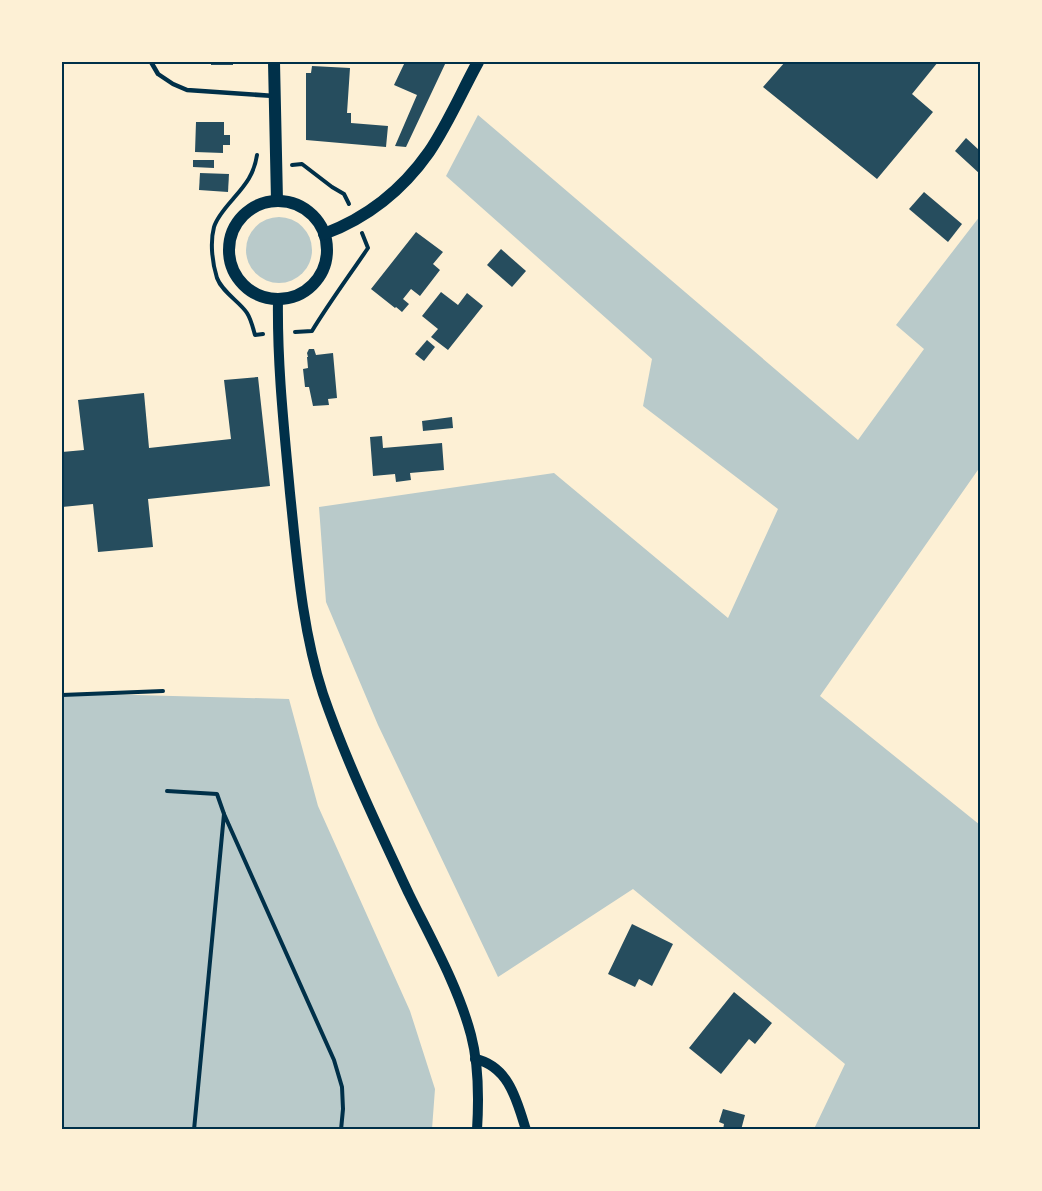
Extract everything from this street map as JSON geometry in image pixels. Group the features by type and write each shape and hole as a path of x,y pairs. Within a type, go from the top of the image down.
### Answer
{"main road":[{"path":"274,62 277,201"},
{"path":"324,234 370,212 417,168 440,134 478,62"},
{"path":"277,201 302,207 316,219 324,234 327,253 322,272 307,289 286,298 270,298 256,294 244,285 232,266 230,252 237,225 257,206 277,201"}],"street":[{"path":"278,299 282,404 301,592 309,640 323,692 345,752 460,1003 471,1036 475,1059 477,1130"},
{"path":"475,1059 485,1061 505,1078 513,1090 526,1130"}],"lane":[{"path":"151,62 158,74 172,84 188,90 274,96"}],"path":[{"path":"302,165 344,194 357,220 368,248 346,282 331,299 312,332 255,335 247,312 218,280 212,242 215,225 231,201 248,182 255,167 302,165"},
{"path":"62,695 163,691"},
{"path":"167,791 217,794 334,1060 342,1086 341,1130"},
{"path":"194,1130 224,814"}],"shaded area":[{"path":"478,115 858,440 924,349 896,325 980,216 980,467 820,696 980,825 980,1129 814,1129 845,1064 633,889 498,977 378,725 326,602 319,507 554,473 728,618 778,509 643,406 652,359 446,176"},
{"path":"279,217 292,220 302,227 309,237 312,250 309,263 302,273 292,280 279,283 266,280 256,273 249,263 246,250 249,237 256,227 266,220"},
{"path":"62,693 289,699 318,806 410,1011 435,1089 432,1129 62,1129"}],"building":[{"path":"211,62 233,62 233,65 211,65"},
{"path":"405,62 446,62 406,147 395,146 417,95 394,85"},
{"path":"785,62 938,62 912,94 933,112 877,179 763,87"},
{"path":"312,66 350,68 347,113 351,113 351,123 388,126 386,147 306,140 306,73 311,73"},
{"path":"196,122 224,122 224,135 230,135 230,145 223,145 223,153 195,152"},
{"path":"966,138 979,150 980,148 980,174 955,151"},
{"path":"193,160 214,160 214,168 193,167"},
{"path":"200,173 229,174 228,192 199,190"},
{"path":"924,192 962,224 948,242 909,209"},
{"path":"416,232 443,252 433,264 440,270 420,296 411,289 403,299 409,304 402,312 371,289"},
{"path":"501,249 526,271 512,287 487,265"},
{"path":"441,292 458,305 467,293 483,306 448,350 431,337 438,329 422,316"},
{"path":"427,340 435,347 424,361 415,354"},
{"path":"309,349 314,349 316,355 333,353 337,398 328,399 329,405 313,406 309,387 305,387 303,369 308,368"},
{"path":"258,377 270,486 148,499 153,547 98,552 93,504 62,507 62,452 84,450 78,400 144,393 149,448 231,439 224,380"},
{"path":"452,417 453,428 423,431 422,421"},
{"path":"382,436 383,448 442,443 444,470 410,473 411,480 396,482 395,474 373,476 370,437"},
{"path":"632,924 673,944 652,986 639,979 635,987 608,974"},
{"path":"734,992 772,1023 755,1044 749,1039 721,1074 689,1048"},
{"path":"723,1109 745,1115 741,1130 723,1130 724,1124 719,1122"}]}
